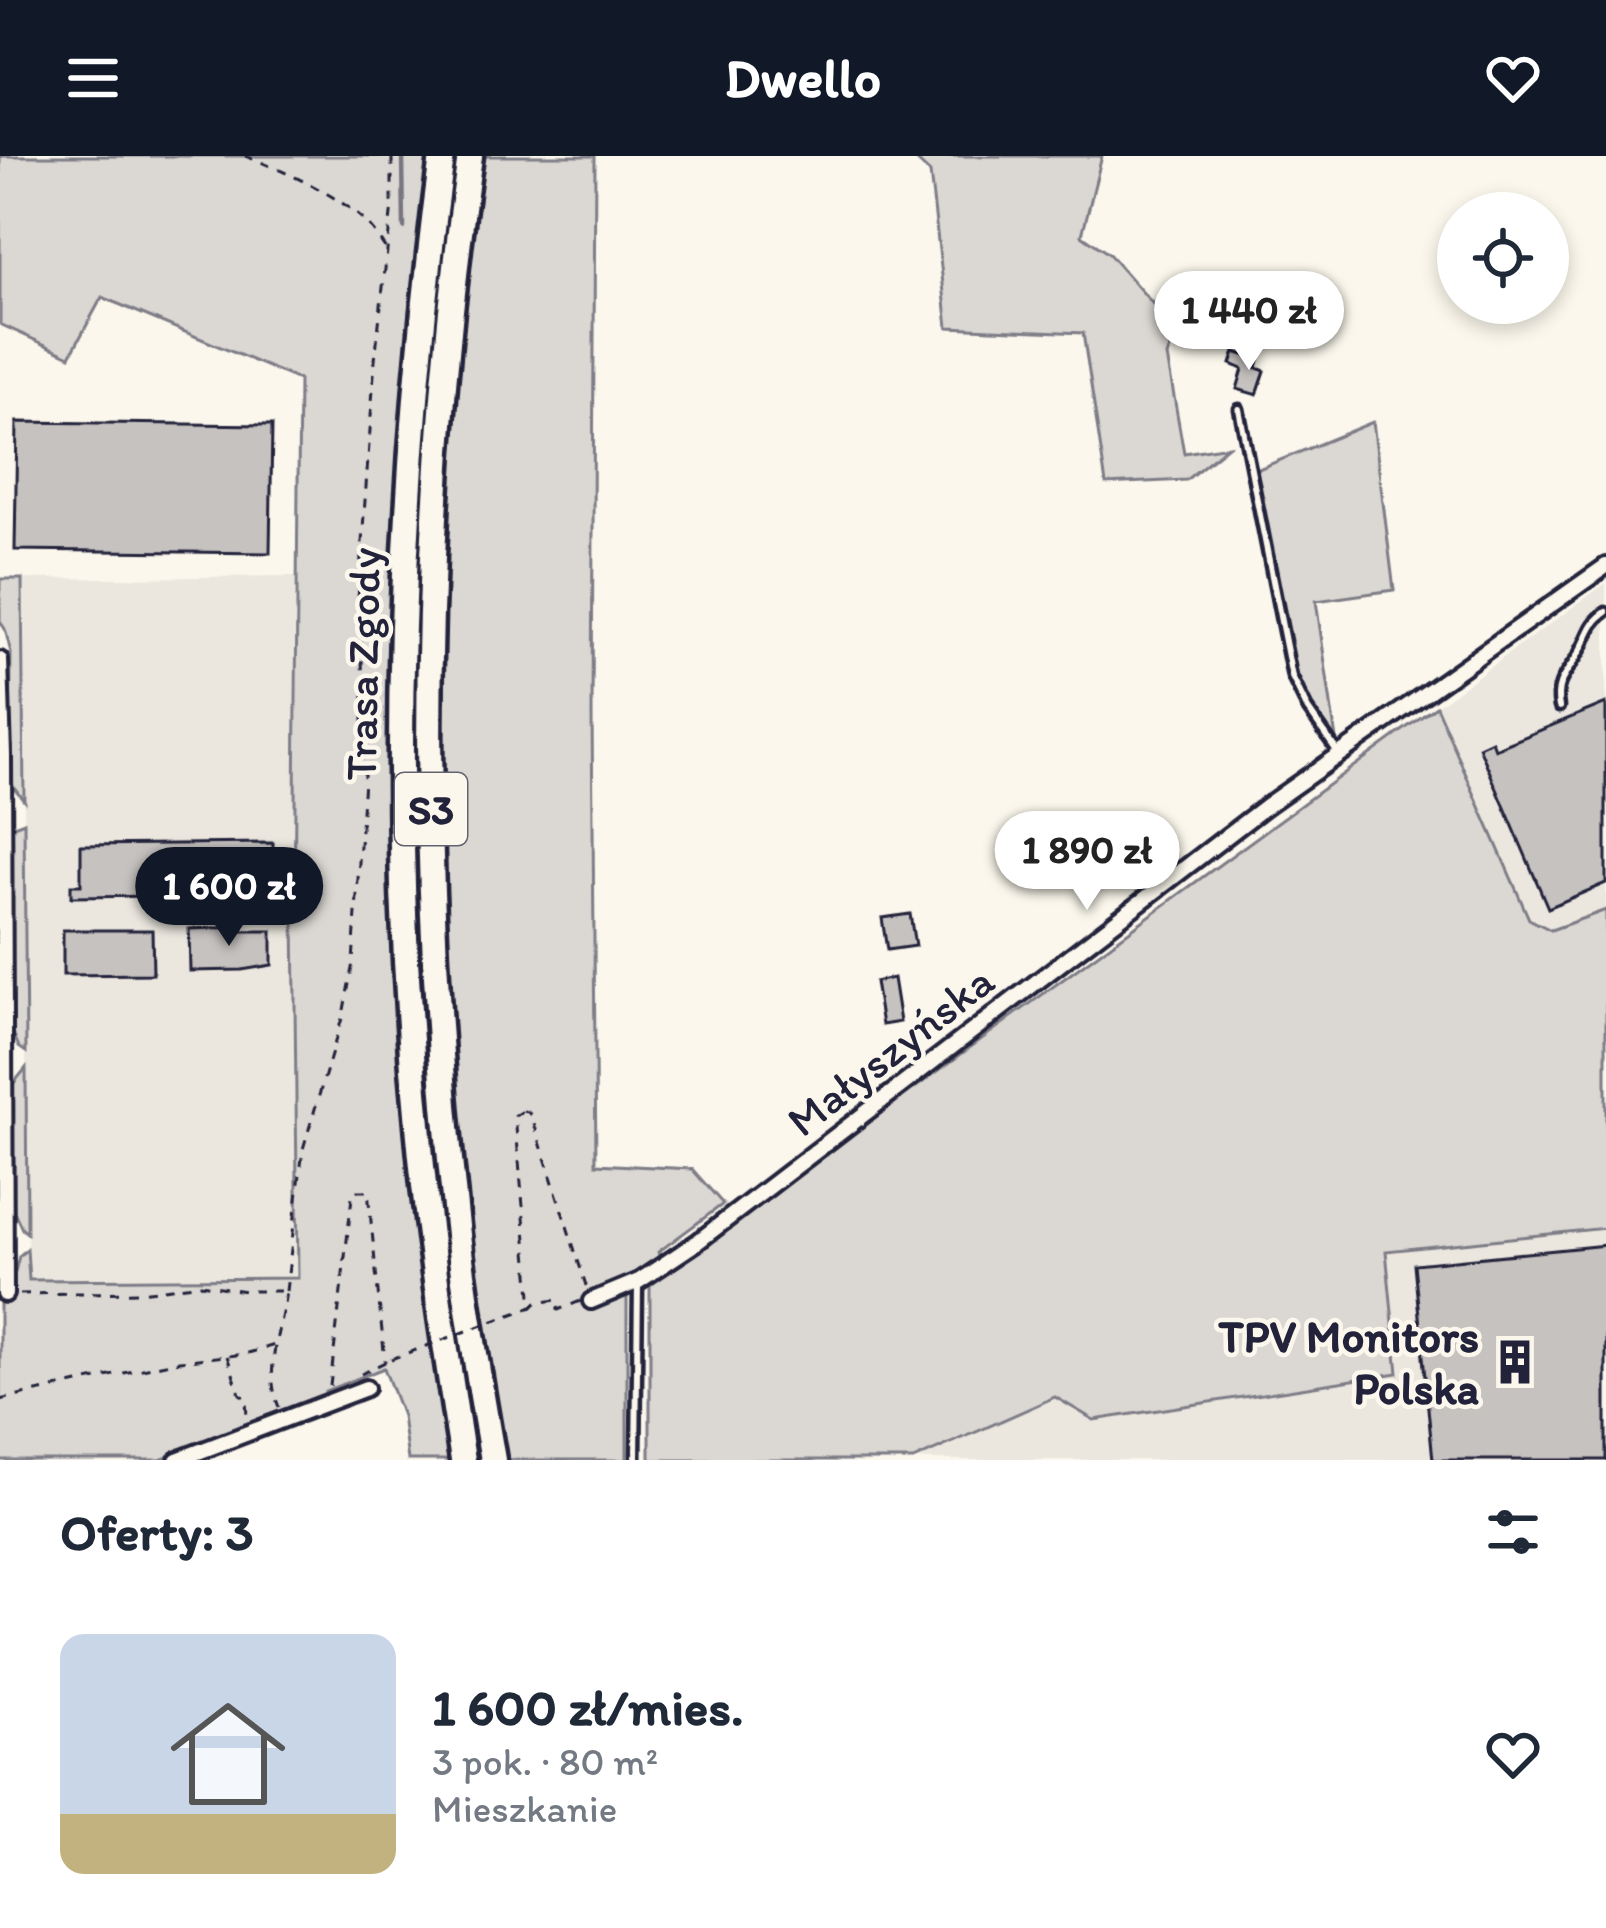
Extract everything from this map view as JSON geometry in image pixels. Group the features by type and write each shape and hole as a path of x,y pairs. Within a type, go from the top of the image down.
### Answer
{"highway":[{"name":"Trasa Zgody","path":"442,156 409,479 400,755 418,1132 440,1316 464,1460"},
{"name":"Trasa Zgody","path":"470,156 437,481 431,602 431,841 456,1214 493,1460"}],"street":[{"name":"Małyszyńska","path":"590,1297 639,1281 697,1243 1265,806 1606,566"},
{"path":"0,660 5,1294"},
{"path":"177,1460 365,1384"}],"lane":[{"path":"1239,409 1292,676 1307,709 1339,754"},
{"path":"1559,706 1560,680 1582,649 1592,623 1606,612"},
{"path":"636,1460 639,1281"}],"path":[{"path":"245,156 335,200 367,222 387,251"},
{"path":"284,1420 273,1393 272,1366 303,1149 343,1016 353,963 364,778 358,599 374,360 392,205 392,156"},
{"path":"365,1384 361,1373 388,1360 532,1307 536,1304 557,1300 558,1310 590,1297 532,1117 523,1111 515,1116 532,1307"},
{"path":"329,1390 352,1197 357,1191 368,1191 388,1360"},
{"path":"5,1294 141,1292 201,1284 286,1291"},
{"path":"0,1400 276,1345"},
{"path":"226,1354 239,1394 246,1398 248,1433"}],"shaded area":[{"path":"0,156 595,156 596,1164 692,1169 723,1204 658,1252 660,1259 631,1276 627,1460 408,1460 402,1416 384,1368 325,1391 324,1398 160,1460 0,1460 0,1280 13,1280 19,1256 27,1249 29,1280 298,1278 294,912 299,380 102,297 70,356 0,324"},
{"path":"912,156 1102,156 1082,235 1109,254 1160,312 1191,306 1232,315 1231,331 1200,331 1171,346 1167,357 1184,453 1228,446 1186,480 1106,484 1083,333 948,327 930,173"},
{"path":"1373,422 1394,590 1316,601 1336,739 1307,700 1294,672 1256,470"},
{"path":"295,576 298,1279 28,1280 22,579"},
{"path":"0,579 22,579 24,800 13,786 10,769 11,653 0,621"},
{"path":"1606,583 1606,1098 1436,706"},
{"path":"1436,706 1529,919 1551,930 1606,910 1606,1228 1386,1251 1398,1373 1094,1420 1055,1397 913,1460 650,1460 650,1282"},
{"path":"24,822 26,1052 12,1031 11,827"},
{"path":"26,1068 27,1233 14,1211 13,1084"},
{"path":"1606,1228 1606,1460 913,1460 1386,1251"}],"building":[{"path":"1235,352 1259,360 1257,368 1265,371 1257,395 1237,389 1243,369 1231,364"},
{"path":"17,422 272,425 270,553 15,550"},
{"path":"1606,703 1606,883 1548,908 1479,747 1492,741 1495,749"},
{"path":"273,843 273,895 71,897 71,885 81,885 81,845"},
{"path":"910,914 915,946 887,950 882,918"},
{"path":"242,927 242,931 272,931 272,965 190,971 189,929"},
{"path":"63,930 152,930 153,974 63,975"},
{"path":"893,978 900,1022 882,1025 875,982"},
{"name":"TPV Monitors Polska","path":"1606,1245 1606,1460 1433,1460 1414,1264"}],"waterway":[{"path":"403,156 404,228"}],"place":[{"name":"TPV Monitors Polska","path":"1515,1362"}]}
